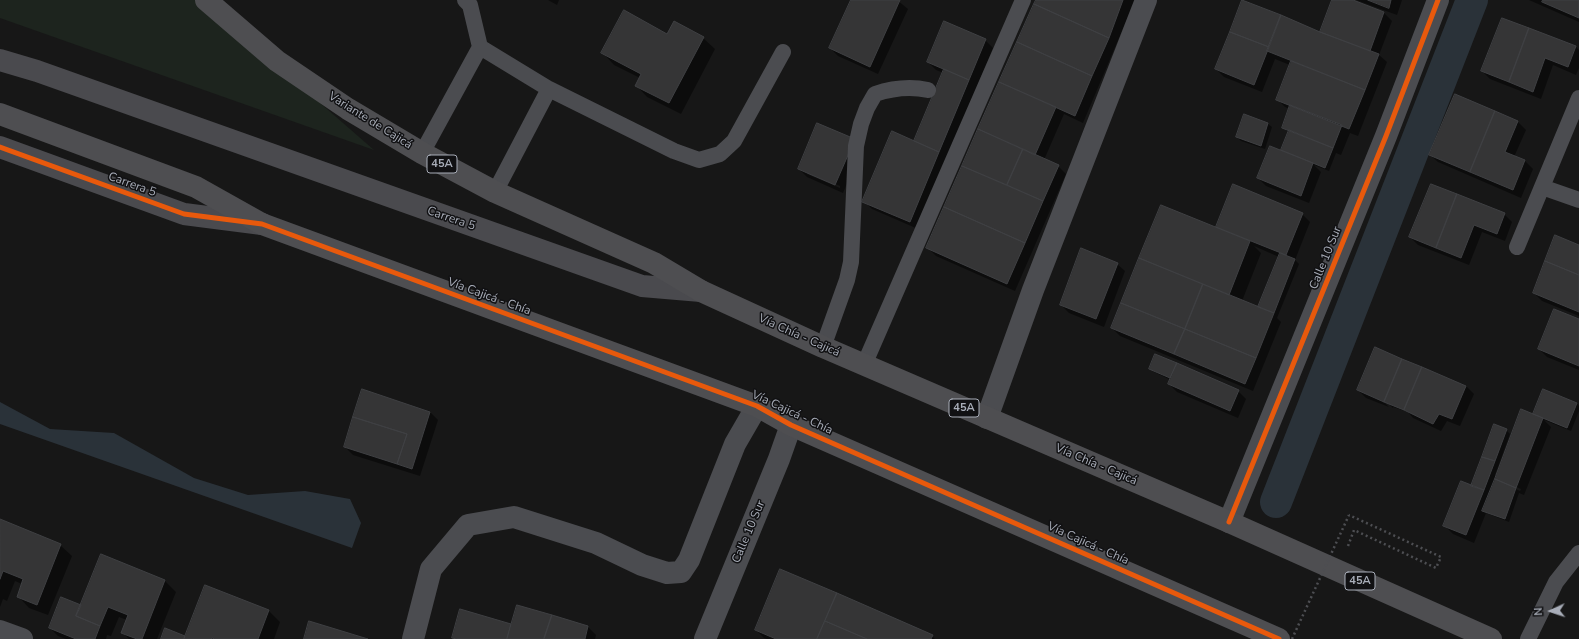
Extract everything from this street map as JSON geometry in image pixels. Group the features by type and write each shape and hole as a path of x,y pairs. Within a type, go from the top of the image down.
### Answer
{"highway":[{"name":"Variante de Cajicá","path":"211,2 277,61 348,109 422,153 495,192 654,263 701,291"},
{"path":"0,114 196,188 262,224"},
{"name":"Vía Cajicá - Chía","path":"262,224 757,406 791,425 1279,639"},
{"name":"Vía Chía - Cajicá","path":"701,291 823,347 1229,522 1491,639"}],"main road":[{"name":"Carrera 5","path":"0,60 37,71 642,286 701,291"},
{"name":"Carrera 5","path":"0,147 184,214 262,224"}],"street":[{"path":"987,418 1033,290 1146,0"},
{"name":"Calle 10 Sur","path":"1229,522 1386,136 1438,0"},
{"path":"413,639 431,569 468,525 514,518 596,542 642,565 667,573 680,572 689,560 735,444 757,406"},
{"name":"Calle 10 Sur","path":"705,639 780,458 791,425"},
{"path":"0,631 22,639"}],"lane":[{"path":"422,153 480,47 470,5 466,0"},
{"path":"864,364 1023,0"},
{"path":"480,47 549,89 674,151 699,160 720,154 734,141 783,52"},
{"path":"823,347 847,280 851,262 856,146 861,124 867,108 875,94 893,88 915,87 928,90"},
{"path":"495,192 549,89"},
{"path":"1517,247 1579,98"},
{"path":"1542,187 1579,200"},
{"path":"1528,639 1556,582 1579,553"}],"path":[{"path":"1292,639 1349,515 1441,558 1436,568 1354,530 1337,570"}],"shaded area":[{"path":"0,0 202,0 374,150 0,18"},
{"path":"0,402 50,429 114,433 194,478 248,495 305,491 350,499 361,523 352,548 0,424"}],"building":[{"path":"851,0 900,0 870,67 829,48"},
{"path":"1036,0 1123,0 1109,38 1034,4"},
{"path":"1242,0 1281,15 1269,47 1230,32"},
{"path":"1332,0 1353,0 1384,12 1370,51 1320,32"},
{"path":"1368,0 1391,0 1389,8"},
{"path":"1543,0 1579,0 1579,18 1542,2"},
{"path":"1034,4 1109,38 1092,76 1017,42"},
{"path":"624,10 667,34 674,21 704,37 669,103 635,86 641,74 601,53"},
{"path":"1281,15 1320,32 1379,54 1365,90 1267,51"},
{"path":"1502,18 1529,28 1509,82 1481,71"},
{"path":"944,21 986,39 969,80 927,62"},
{"path":"1529,28 1576,46 1568,67 1545,58 1533,92 1509,82"},
{"path":"1230,32 1269,47 1254,85 1215,69"},
{"path":"1017,42 1092,76 1075,116 999,82"},
{"path":"1291,61 1365,90 1349,129 1276,100"},
{"path":"944,69 969,80 939,152 914,141"},
{"path":"999,82 1056,107 1035,155 978,129"},
{"path":"1455,94 1495,111 1470,172 1429,155"},
{"path":"1290,105 1342,125 1333,148 1282,128"},
{"path":"1495,111 1518,121 1505,152 1525,160 1513,190 1470,172"},
{"path":"1244,114 1268,123 1261,146 1236,137"},
{"path":"817,123 855,139 835,185 798,169"},
{"path":"978,129 1023,149 1007,185 962,166"},
{"path":"1289,130 1333,148 1325,168 1281,150"},
{"path":"892,131 939,152 910,222 862,202"},
{"path":"1270,146 1313,163 1301,196 1257,178"},
{"path":"1023,149 1059,165 1043,201 1007,185"},
{"path":"962,166 1043,201 1025,243 944,207"},
{"path":"1233,184 1303,213 1286,255 1216,227"},
{"path":"1431,184 1457,194 1436,248 1409,237"},
{"path":"1457,194 1505,213 1497,234 1474,225 1461,258 1436,248"},
{"path":"1161,205 1250,241 1229,295 1139,258"},
{"path":"944,207 1025,243 1007,284 926,248"},
{"path":"1555,235 1579,245 1579,275 1545,261"},
{"path":"1081,248 1118,263 1096,319 1060,305"},
{"path":"1280,253 1295,259 1274,313 1258,307"},
{"path":"1139,258 1203,284 1185,329 1121,303"},
{"path":"1545,261 1579,275 1579,312 1533,293"},
{"path":"1203,284 1274,313 1256,358 1185,329"},
{"path":"1121,303 1185,329 1174,354 1111,328"},
{"path":"1554,309 1579,319 1579,366 1538,349"},
{"path":"1185,329 1256,358 1245,384 1174,354"},
{"path":"1375,347 1402,359 1384,402 1357,390"},
{"path":"1155,354 1177,363 1170,378 1149,369"},
{"path":"1402,359 1422,367 1404,410 1384,402"},
{"path":"1177,363 1239,390 1230,411 1168,384"},
{"path":"1422,367 1466,386 1452,419 1439,414 1433,424 1404,410"},
{"path":"362,389 430,412 412,469 397,464 407,434 353,417"},
{"path":"1543,389 1577,403 1567,428 1533,414"},
{"path":"1521,409 1543,418 1516,488 1495,479"},
{"path":"353,417 407,434 397,464 344,447"},
{"path":"1494,424 1507,429 1495,461 1482,457"},
{"path":"1482,457 1495,461 1484,490 1471,486"},
{"path":"1495,479 1516,488 1505,519 1482,511"},
{"path":"1461,481 1484,490 1466,535 1443,526"},
{"path":"0,519 61,544 37,605 17,597 23,579 3,571 0,579"},
{"path":"101,554 165,580 142,639 137,639 121,633 128,615 108,607 100,626 76,616"},
{"path":"780,569 837,593 817,639 776,639 755,630"},
{"path":"205,585 269,610 258,639 184,639"},
{"path":"837,593 933,635 931,639 867,639 825,621"},
{"path":"61,597 81,605 76,616 100,626 95,639 76,639 49,628"},
{"path":"517,605 552,615 544,639 507,639"},
{"path":"460,609 511,624 507,639 452,638"},
{"path":"552,615 588,626 585,639 544,639"},
{"path":"309,621 368,639 304,639"},
{"path":"825,621 867,639 817,639"},
{"path":"165,628 185,636 184,639 161,639"}],"waterway":[{"path":"1276,502 1472,0"}],"cycle path":[{"path":"1229,522 1386,136 1438,0"},
{"path":"0,147 184,214 262,224 757,406 791,425 1279,639"}]}
